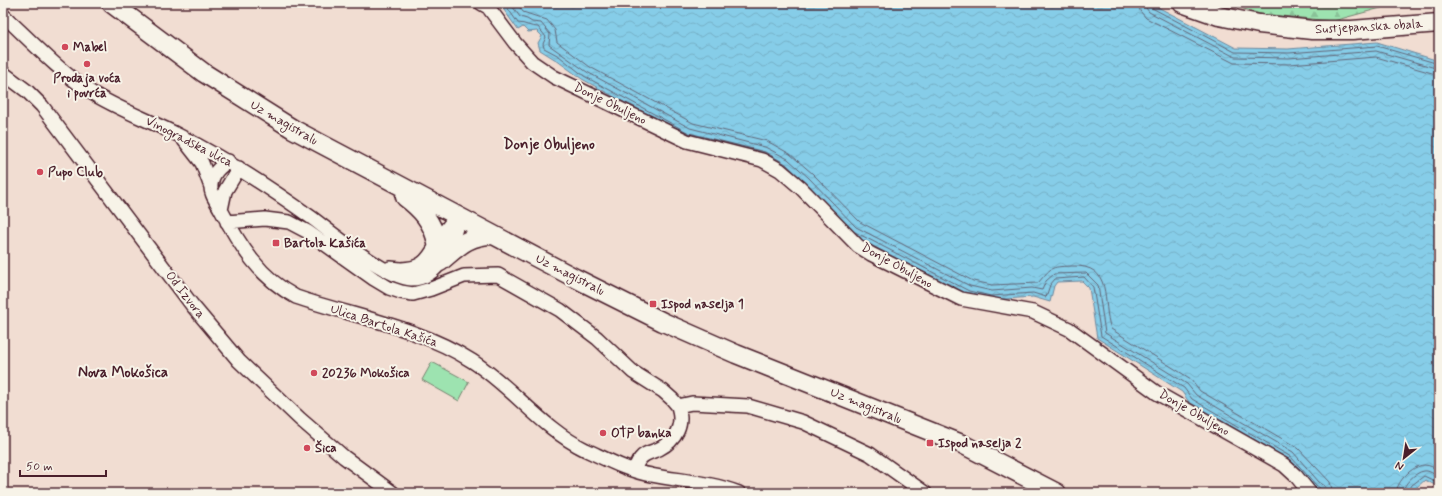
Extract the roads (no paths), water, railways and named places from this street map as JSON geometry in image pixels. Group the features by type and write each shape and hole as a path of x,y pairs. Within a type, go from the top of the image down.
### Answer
{"main road":[{"name":"Uz magistralu","path":"111,3 170,49 249,103 321,145 458,217 663,322 736,354 962,444 1057,493"},
{"name":"Sustjepanska obala","path":"1182,3 1219,16 1259,24 1312,30 1352,30 1439,23"},
{"path":"374,173 423,212 435,232 437,243"},
{"path":"440,262 466,240 482,235 493,235"}],"street":[{"name":"Donje Obuljeno","path":"481,3 488,7 532,62 554,78 687,141 762,160 780,170 801,188 858,246 871,254 961,299 1033,312 1069,329 1157,393 1284,465 1296,476 1310,493"},
{"name":"Vinogradska ulica","path":"3,15 56,65 90,92 234,164 270,188 378,266 398,276 411,279 424,276 435,269 455,233 458,217"},
{"name":"Od Izvora","path":"3,73 27,91 42,106 192,305 239,361 300,419 344,457 393,493"},
{"name":"Ulica Bartola Kašića","path":"178,135 202,163 215,200 252,261 262,273 282,290 315,304 416,333 446,345 488,372 541,421 570,441 634,470 651,475 706,482 739,493"},
{"path":"211,187 215,172 234,164"},
{"path":"221,210 225,191 234,164"},
{"name":"Vinogradska ulica","path":"378,266 399,269 419,266 428,260 447,227 458,217"},
{"path":"227,222 265,219 289,222 308,232 389,288 401,292 413,294 431,289 464,276 481,274 498,275 560,310 597,338 633,372 672,398 678,406 680,421 674,438 668,444 646,454 640,459 634,470"},
{"path":"678,406 692,403 748,406 802,422 870,454 925,493"}],"water":[{"path":"499,3 1150,3 1236,48 1288,49 1377,42 1439,61 1439,487 1425,480 1410,493 1321,493 1313,489 1289,460 1189,402 1182,392 1097,338 1089,288 1082,281 1057,282 1054,286 1050,302 1033,297 991,300 968,295 851,235 783,167 687,137 582,79 540,50 538,43 542,36 537,31 528,32 523,27 518,30"}],"place":[{"name":"Mabel","path":"65,47"},
{"name":"Prodaja voća i povrća","path":"87,64"},
{"name":"Pupo Club","path":"40,172"},
{"name":"Bartola Kašića","path":"276,243"},
{"name":"Ispod naselja 1","path":"653,304"},
{"name":"20236 Mokošica","path":"314,373"},
{"name":"OTP banka","path":"603,433"},
{"name":"Ispod naselja 2","path":"930,443"},
{"name":"Šica","path":"307,448"}],"district":[{"name":"Donje Obuljeno","path":"549,145"},
{"name":"Nova Mokošica","path":"123,373"}]}
